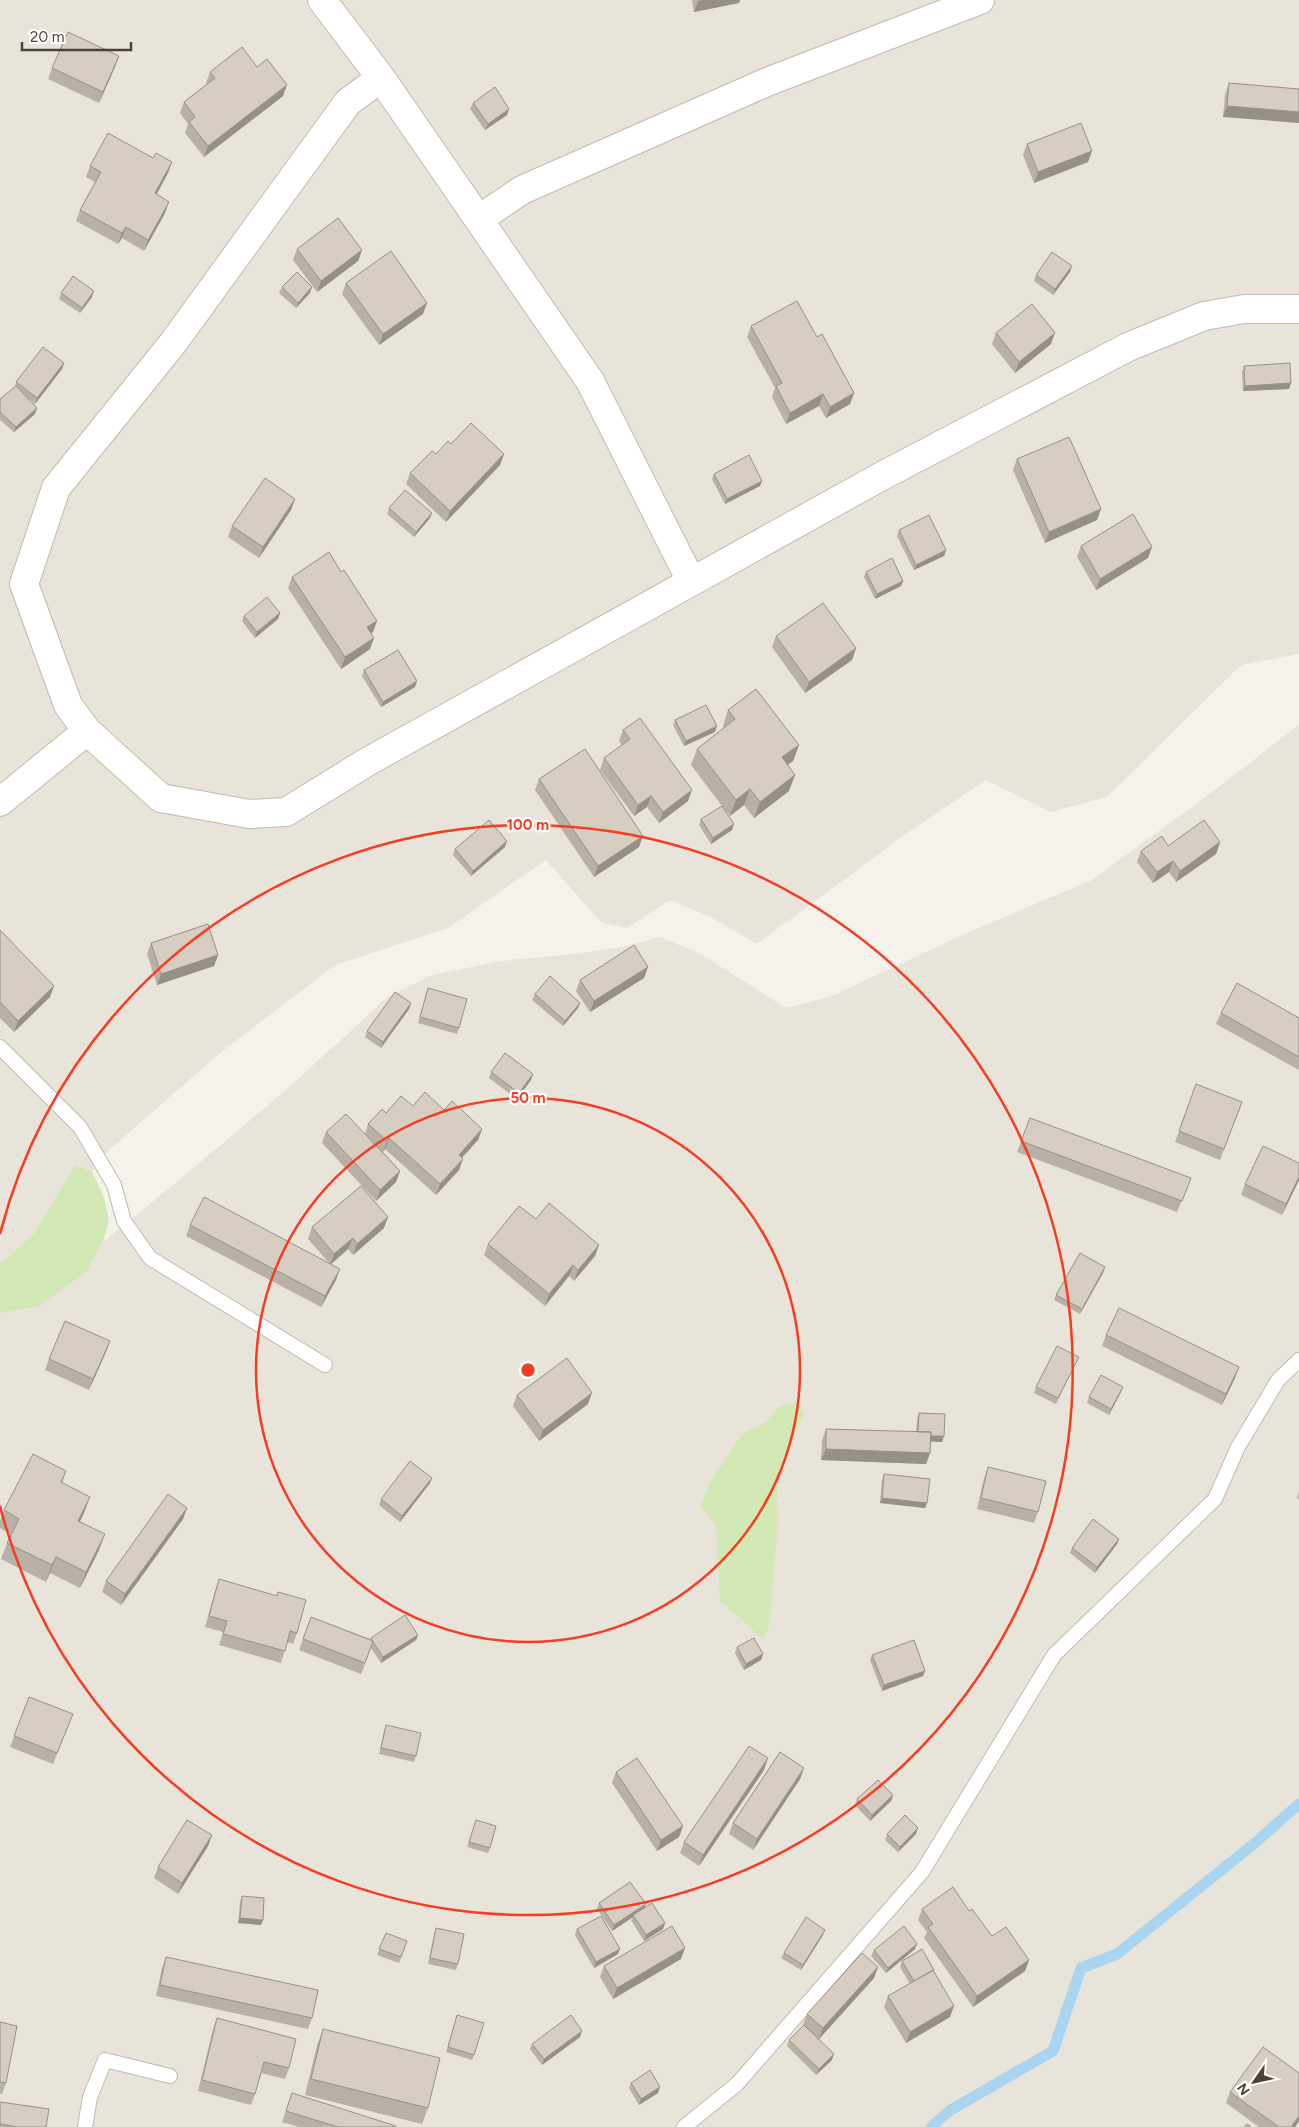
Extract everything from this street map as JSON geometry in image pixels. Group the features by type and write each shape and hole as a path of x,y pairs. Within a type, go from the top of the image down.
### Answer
{"street":[{"path":"322,0 381,78 590,380 691,581"},
{"path":"479,219 522,190 748,90 980,0"},
{"path":"381,78 348,102 173,342 56,488 24,584 68,705 87,731 161,798 249,814 286,812 367,762 691,581 880,477 1128,347 1204,316 1244,309 1299,309"},
{"path":"0,802 87,731"}],"lane":[{"path":"0,1047 80,1128 114,1185 124,1221 150,1258 325,1365"},
{"path":"684,2127 737,2084 922,1872 1054,1656 1215,1499 1238,1447 1278,1380 1299,1360"},
{"path":"85,2127 90,2097 105,2060 170,2076"}],"shaded area":[{"path":"0,0 1299,0 1299,654 1241,665 1107,797 1051,812 986,780 907,833 757,944 711,917 670,900 627,928 602,923 546,860 448,928 335,965 219,1054 111,1148 80,1187 0,1275"},
{"path":"1299,725 1299,2127 0,2127 0,1308 48,1286 166,1191 287,1089 389,996 432,975 501,961 623,947 659,937 699,953 786,1008 832,996 958,937 1092,880"}],"green space":[{"path":"75,1165 92,1172 104,1197 109,1221 103,1241 86,1272 39,1306 0,1313 0,1264 34,1234"},
{"path":"797,1402 804,1415 789,1447 777,1488 778,1523 769,1626 763,1639 720,1601 716,1526 700,1506 710,1483 742,1434 767,1421 779,1406"}],"building":[{"path":"68,32 119,56 103,92 52,68"},
{"path":"242,47 257,67 267,59 287,85 208,146 189,122 195,117 184,102 215,78 210,72"},
{"path":"1229,83 1299,89 1299,112 1227,106"},
{"path":"495,87 509,109 488,124 473,103"},
{"path":"1081,123 1092,151 1038,172 1027,144"},
{"path":"108,133 153,158 156,153 172,162 155,193 169,202 148,240 126,227 122,233 80,210 101,172 90,166"},
{"path":"338,218 362,250 321,281 297,249"},
{"path":"391,251 427,303 383,334 346,283"},
{"path":"1052,252 1072,266 1055,289 1036,275"},
{"path":"297,272 312,287 298,303 282,287"},
{"path":"73,276 94,291 82,308 61,293"},
{"path":"797,301 817,337 822,334 854,393 830,407 823,394 790,413 776,386 782,383 751,326"},
{"path":"1032,304 1055,333 1019,362 996,333"},
{"path":"43,347 64,363 37,398 16,382"},
{"path":"1290,363 1291,383 1245,386 1244,366"},
{"path":"16,386 37,408 16,427 0,412 0,399"},
{"path":"471,423 504,454 450,511 410,473 432,451 436,454 448,441 451,444"},
{"path":"1069,437 1101,509 1049,532 1017,459"},
{"path":"749,455 762,481 727,499 714,474"},
{"path":"265,478 295,499 263,547 232,526"},
{"path":"405,490 432,513 416,532 389,508"},
{"path":"1133,514 1152,547 1100,579 1081,546"},
{"path":"929,515 946,550 916,565 899,530"},
{"path":"329,552 341,572 344,570 377,621 367,627 374,638 345,657 292,577"},
{"path":"892,558 903,581 877,594 866,572"},
{"path":"267,597 280,613 257,632 244,616"},
{"path":"823,603 856,648 809,682 776,636"},
{"path":"398,650 417,681 383,702 364,670"},
{"path":"756,689 799,745 782,757 795,775 760,802 750,789 736,800 697,749 735,719 728,710"},
{"path":"706,705 717,726 686,741 675,720"},
{"path":"640,718 692,790 663,812 651,796 638,805 604,758 630,739 623,730"},
{"path":"585,749 643,836 598,866 539,779"},
{"path":"722,806 734,824 713,838 701,819"},
{"path":"489,820 507,841 473,871 455,849"},
{"path":"1204,820 1220,842 1180,871 1173,861 1157,872 1141,851 1162,836 1168,846"},
{"path":"208,924 218,955 161,974 151,943"},
{"path":"0,930 54,986 18,1021 0,1002"},
{"path":"634,945 648,967 594,1001 580,980"},
{"path":"550,976 580,1003 565,1021 535,994"},
{"path":"1237,983 1299,1018 1299,1057 1221,1013"},
{"path":"428,988 467,999 459,1028 420,1017"},
{"path":"395,992 411,1003 383,1042 367,1031"},
{"path":"505,1053 533,1074 519,1093 491,1072"},
{"path":"1196,1084 1242,1102 1224,1149 1179,1131"},
{"path":"425,1092 444,1110 452,1101 482,1129 459,1155 463,1159 440,1184 389,1138 387,1141 368,1124 382,1109 386,1113 401,1096 413,1106"},
{"path":"346,1114 400,1171 380,1190 326,1132"},
{"path":"1030,1118 1191,1178 1182,1201 1021,1141"},
{"path":"1263,1146 1299,1163 1299,1177 1286,1204 1245,1184"},
{"path":"361,1186 388,1217 357,1244 353,1238 334,1254 312,1227"},
{"path":"204,1197 340,1269 325,1296 190,1225"},
{"path":"549,1203 599,1245 578,1270 573,1265 549,1294 488,1244 519,1206 536,1219"},
{"path":"1080,1253 1105,1267 1082,1309 1056,1295"},
{"path":"1119,1308 1239,1367 1226,1394 1106,1335"},
{"path":"65,1321 110,1341 93,1379 49,1359"},
{"path":"1057,1346 1079,1357 1058,1398 1036,1387"},
{"path":"567,1358 592,1393 543,1430 517,1395"},
{"path":"1101,1375 1123,1387 1111,1409 1089,1397"},
{"path":"919,1413 945,1414 944,1436 931,1436 931,1432 918,1432"},
{"path":"826,1429 931,1432 930,1453 826,1449"},
{"path":"33,1454 66,1471 61,1482 90,1497 78,1521 105,1534 86,1572 56,1557 52,1565 7,1543 19,1519 4,1510"},
{"path":"410,1461 432,1478 402,1516 381,1499"},
{"path":"988,1467 1046,1481 1038,1512 981,1498"},
{"path":"884,1474 930,1479 927,1503 882,1498"},
{"path":"168,1494 187,1508 125,1594 106,1581"},
{"path":"1093,1519 1119,1539 1097,1567 1072,1548"},
{"path":"219,1579 277,1596 278,1592 306,1600 297,1633 290,1631 285,1651 223,1634 227,1621 209,1616"},
{"path":"405,1615 418,1635 383,1657 371,1638"},
{"path":"311,1617 373,1641 365,1663 303,1639"},
{"path":"754,1638 763,1654 746,1664 737,1647"},
{"path":"914,1640 925,1671 884,1685 872,1655"},
{"path":"29,1697 73,1714 57,1753 14,1736"},
{"path":"386,1725 421,1733 416,1756 381,1748"},
{"path":"749,1746 768,1758 703,1855 684,1842"},
{"path":"780,1752 804,1768 757,1839 733,1823"},
{"path":"637,1758 683,1826 661,1840 616,1772"},
{"path":"878,1780 893,1795 872,1815 857,1799"},
{"path":"905,1815 918,1828 900,1847 887,1834"},
{"path":"187,1820 212,1835 182,1883 158,1867"},
{"path":"476,1820 496,1826 490,1848 469,1842"},
{"path":"630,1882 646,1904 614,1925 599,1903"},
{"path":"953,1887 969,1911 972,1909 992,1936 1006,1927 1029,1960 977,1996 928,1927 933,1924 922,1909"},
{"path":"242,1896 264,1898 263,1920 240,1918"},
{"path":"652,1903 665,1923 646,1935 633,1915"},
{"path":"601,1916 620,1949 596,1962 577,1929"},
{"path":"806,1917 825,1930 803,1965 784,1953"},
{"path":"672,1926 685,1948 617,1988 604,1966"},
{"path":"904,1926 917,1944 888,1968 874,1950"},
{"path":"436,1928 464,1934 458,1964 430,1958"},
{"path":"386,1933 407,1941 401,1957 379,1949"},
{"path":"922,1949 934,1970 914,1981 902,1961"},
{"path":"862,1953 878,1967 823,2028 807,2014"},
{"path":"166,1957 318,1990 312,2018 160,1985"},
{"path":"933,1970 954,2006 910,2032 888,1996"},
{"path":"457,2015 484,2023 474,2055 448,2047"},
{"path":"571,2015 582,2031 544,2059 532,2044"},
{"path":"217,2018 296,2039 289,2068 264,2062 255,2094 202,2080"},
{"path":"0,2022 17,2026 6,2083 0,2082"},
{"path":"804,2025 834,2054 819,2069 789,2040"},
{"path":"323,2029 440,2058 428,2108 311,2079"},
{"path":"1263,2047 1299,2073 1299,2116 1291,2127 1279,2127 1230,2092"},
{"path":"650,2070 660,2087 641,2099 631,2083"},
{"path":"292,2093 396,2127 338,2127 286,2111"},
{"path":"0,2102 49,2109 46,2127 17,2127 0,2124"}],"waterway":[{"path":"931,2127 949,2111 1053,2051 1081,1968 1117,1954 1255,1843 1299,1804"}]}
